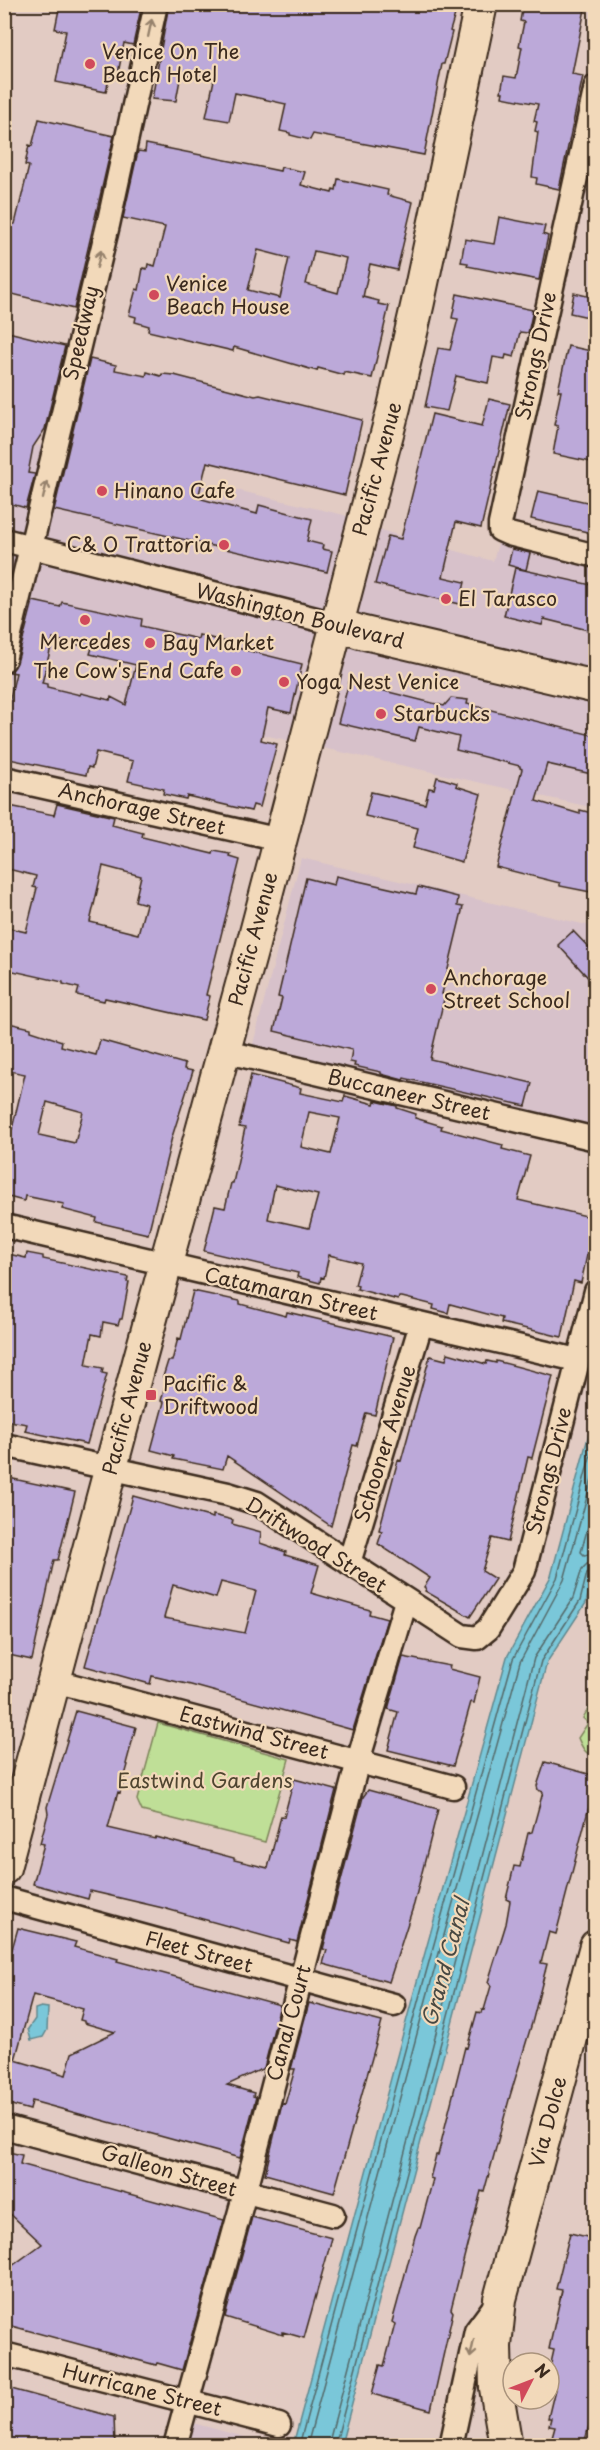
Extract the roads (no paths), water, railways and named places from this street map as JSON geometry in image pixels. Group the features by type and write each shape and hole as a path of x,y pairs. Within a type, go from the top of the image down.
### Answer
{"street":[{"name":"Speedway","path":"4,660 108,225 156,4"},
{"name":"Pacific Avenue","path":"4,1868 280,840 391,416 416,313 481,4"},
{"name":"Strongs Drive","path":"596,86 500,524 500,530 509,534 596,556"},
{"name":"Washington Boulevard","path":"4,540 360,632 596,687"},
{"name":"Anchorage Street","path":"4,777 280,840"},
{"name":"Buccaneer Street","path":"223,1051 596,1140"},
{"name":"Catamaran Street","path":"4,1226 577,1360"},
{"name":"Strongs Drive","path":"477,1638 488,1629 524,1570 596,1291"},
{"name":"Schooner Avenue","path":"349,1563 422,1324"},
{"name":"Driftwood Street","path":"4,1444 228,1494 257,1503 462,1636 477,1638"},
{"name":"Canal Court","path":"175,2445 245,2193 358,1761 406,1601"},
{"name":"Eastwind Street","path":"55,1681 453,1787"},
{"name":"Fleet Street","path":"4,1898 394,2005"},
{"name":"Via Dolce","path":"506,2445 496,2388 495,2346 500,2298 596,1946"},
{"name":"Galleon Street","path":"4,2127 333,2215"},
{"name":"Via Dolce","path":"451,2445 476,2331 500,2298"},
{"name":"Hurricane Street","path":"4,2354 279,2425"}],"water":[{"name":"Grand Canal","path":"595,1411 595,1565 586,1603 547,1662 341,2445 293,2445 413,1996 507,1657 551,1576"},
{"path":"48,2008 47,2030 43,2037 31,2040 28,2029 35,2019 35,2009"}],"place":[{"name":"Venice On The Beach Hotel","path":"90,64"},
{"name":"Venice Beach House","path":"154,295"},
{"name":"Hinano Cafe","path":"102,491"},
{"name":"C& O Trattoria","path":"224,545"},
{"name":"El Tarasco","path":"446,599"},
{"name":"Mercedes","path":"85,620"},
{"name":"Bay Market","path":"150,643"},
{"name":"The Cow's End Cafe","path":"236,671"},
{"name":"Yoga Nest Venice","path":"284,682"},
{"name":"Starbucks","path":"381,714"},
{"name":"Anchorage Street School","path":"431,989"},
{"name":"Pacific & Driftwood","path":"151,1395"}],"park label":[{"name":"Eastwind Gardens","path":"205,1781"}]}
